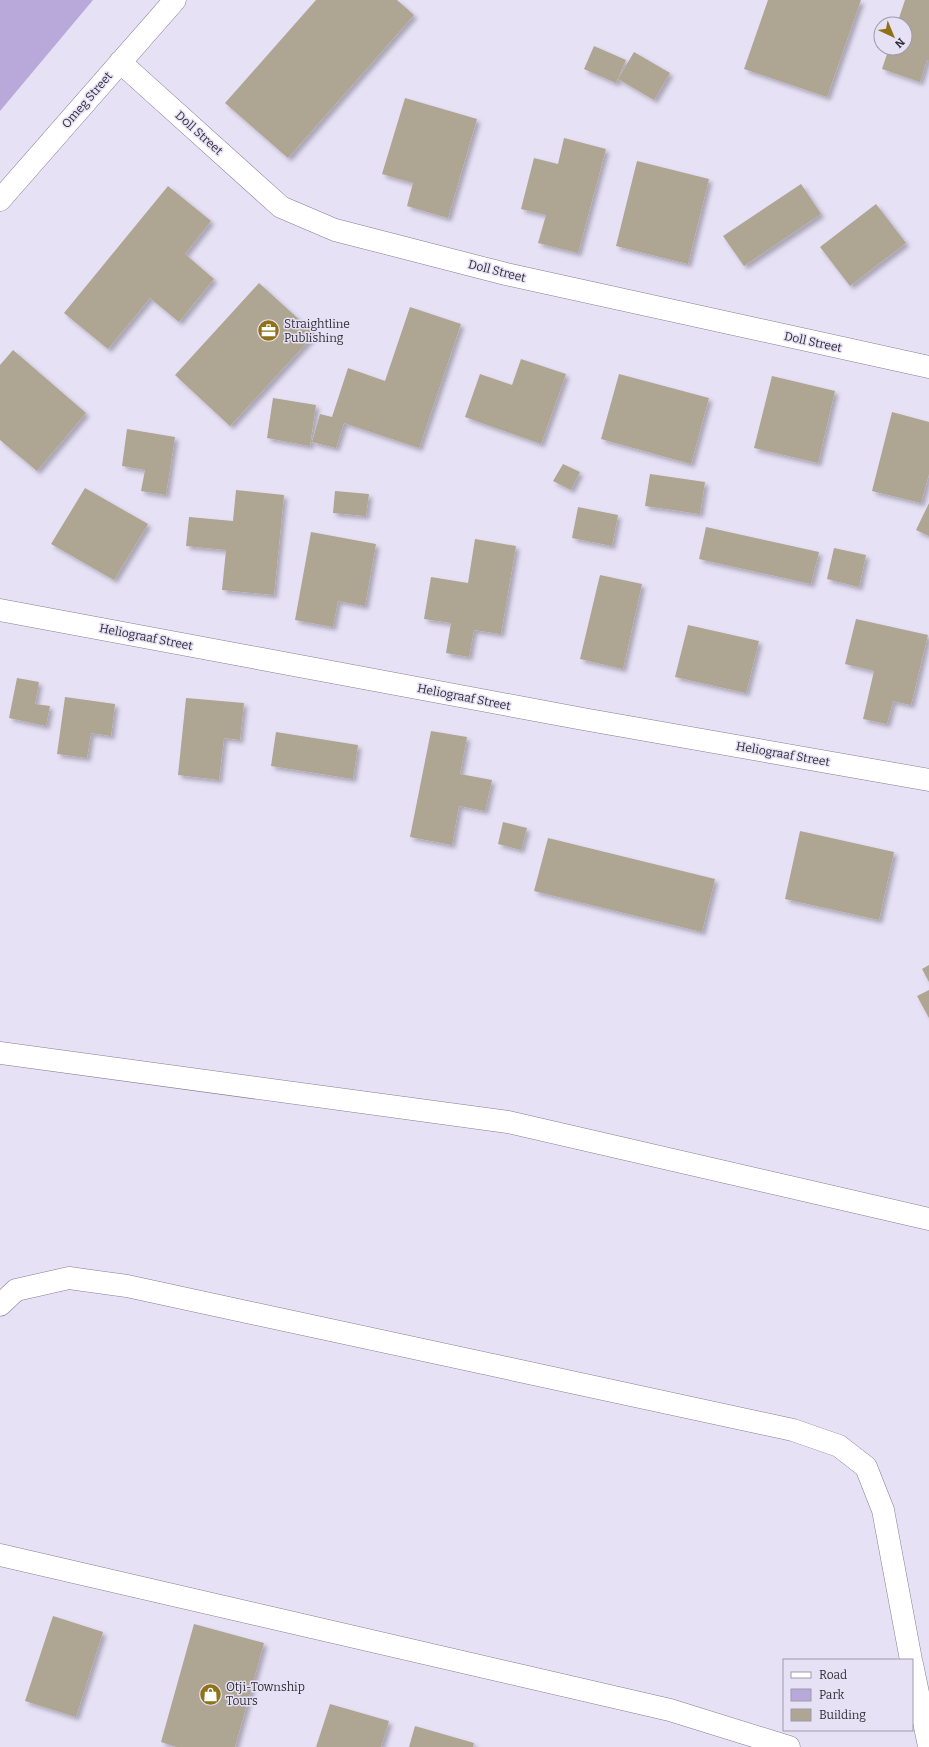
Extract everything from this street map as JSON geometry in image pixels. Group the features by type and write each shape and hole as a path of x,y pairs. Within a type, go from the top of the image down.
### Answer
{"main road":[{"name":"Omeg Street","path":"0,200 175,0"},
{"name":"Doll Street","path":"120,62 281,207 335,230 506,274 929,367"},
{"name":"Heliograaf Street","path":"0,610 583,720 929,780"},
{"path":"0,1053 508,1122 929,1219"},
{"path":"0,1305 16,1290 69,1278 127,1286 793,1430 839,1446 866,1467 883,1510 911,1659"},
{"path":"0,1555 670,1710 789,1747"},
{"path":"913,1669 929,1746"}],"green space":[{"path":"0,0 93,0 0,111"}],"building":[{"path":"316,0 397,0 414,15 288,158 225,103"},
{"path":"768,0 861,0 827,97 744,69"},
{"path":"905,0 929,0 929,61 927,60 920,82 882,69 886,56 913,56 913,16 900,16"},
{"path":"594,46 626,60 616,83 584,69"},
{"path":"634,52 670,73 654,100 618,79"},
{"path":"405,98 477,119 448,218 407,206 413,183 382,174"},
{"path":"564,138 606,149 578,253 538,243 546,215 521,209 534,158 558,164"},
{"path":"637,161 709,179 688,264 616,246"},
{"path":"801,184 821,214 744,266 723,236"},
{"path":"168,186 211,221 185,254 214,279 179,322 150,298 108,349 64,313"},
{"path":"876,204 906,243 850,286 820,247"},
{"path":"259,283 315,334 230,426 175,375"},
{"path":"410,307 461,324 419,448 344,423 336,448 312,442 320,414 332,417 348,368 385,381"},
{"path":"13,350 86,413 37,471 0,440 0,365"},
{"path":"521,359 566,374 541,444 465,417 480,374 512,385"},
{"path":"619,374 709,398 691,464 601,439"},
{"path":"772,376 835,391 818,463 754,448"},
{"path":"273,398 316,405 310,446 267,438"},
{"path":"892,412 929,422 929,474 921,503 872,491"},
{"path":"127,429 175,437 166,495 141,491 145,470 122,466"},
{"path":"563,464 580,472 571,490 553,481"},
{"path":"650,474 705,482 700,514 645,506"},
{"path":"85,488 148,524 114,580 51,544"},
{"path":"236,490 284,495 274,595 222,590 226,550 186,546 189,517 233,521"},
{"path":"335,491 369,494 366,516 333,513"},
{"path":"929,503 929,536 916,530"},
{"path":"578,507 618,515 612,546 572,538"},
{"path":"706,527 819,552 811,584 699,559"},
{"path":"311,532 376,544 365,606 338,601 333,627 295,620"},
{"path":"475,539 516,546 501,634 474,630 469,657 446,653 451,623 424,619 431,577 468,583"},
{"path":"834,548 866,555 859,587 827,579"},
{"path":"600,575 642,584 623,669 580,659"},
{"path":"856,619 928,635 911,705 893,701 887,724 863,719 874,671 845,664"},
{"path":"688,625 759,641 746,693 675,677"},
{"path":"17,678 39,682 35,704 50,706 46,726 9,718"},
{"path":"65,697 115,704 111,736 91,733 87,758 57,754"},
{"path":"186,698 244,703 240,740 224,738 219,780 178,775"},
{"path":"431,731 467,737 460,774 492,780 485,811 459,806 452,845 410,837"},
{"path":"276,732 358,745 353,779 271,766"},
{"path":"503,822 527,828 521,850 498,844"},
{"path":"800,831 894,852 879,920 785,899"},
{"path":"548,838 715,879 702,932 534,891"},
{"path":"929,965 929,982 922,969"},
{"path":"929,990 929,1018 917,996"},
{"path":"53,1616 103,1632 76,1717 25,1701"},
{"path":"194,1624 264,1643 235,1747 177,1747 161,1742"},
{"path":"330,1704 389,1721 381,1747 316,1747"},
{"path":"415,1726 474,1743 473,1747 409,1747"}],"place":[{"name":"Straightline Publishing","path":"269,331"},
{"name":"Otji-Township Tours","path":"211,1694"}]}
